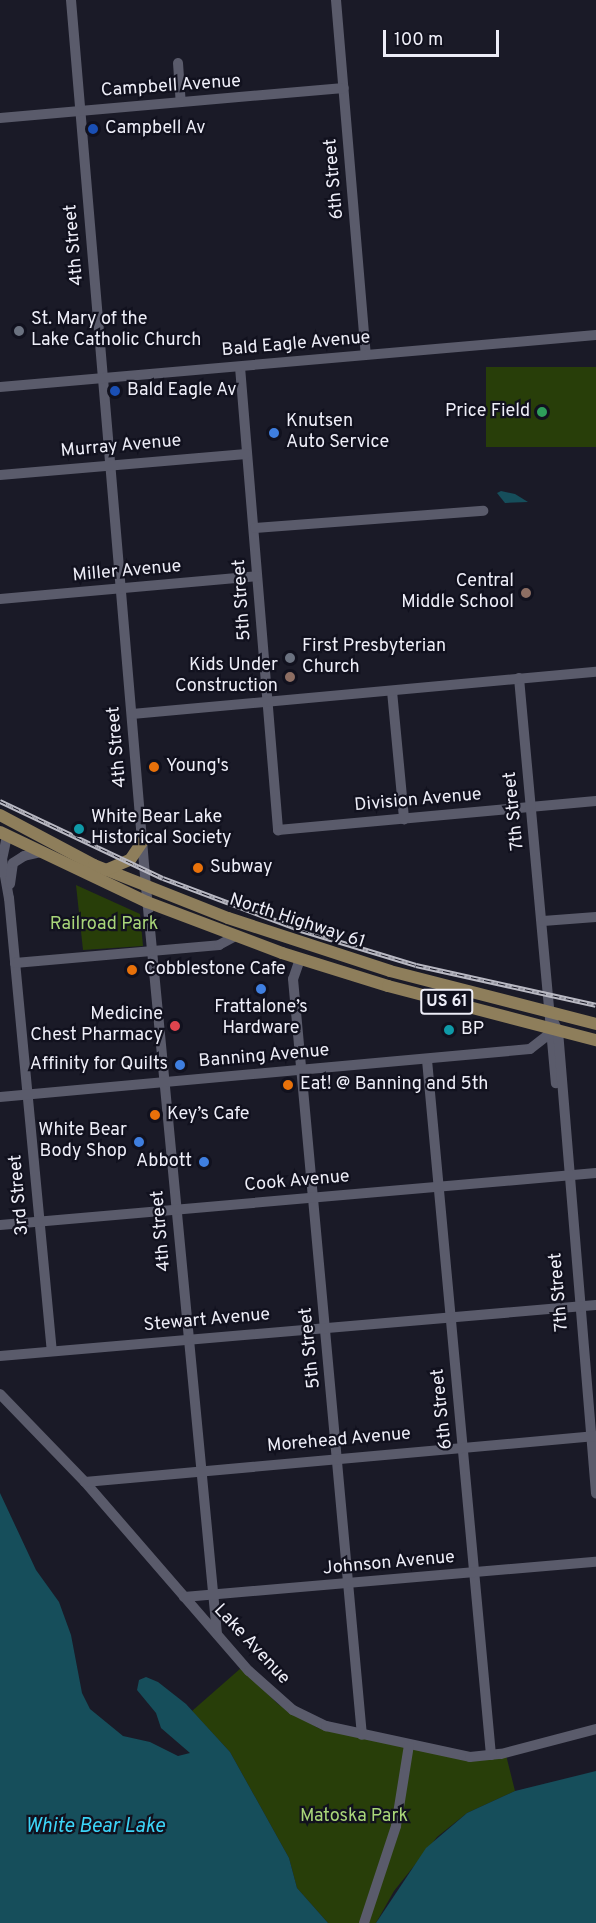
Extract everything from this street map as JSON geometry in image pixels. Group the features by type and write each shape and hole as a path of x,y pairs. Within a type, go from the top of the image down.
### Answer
{"main road":[{"name":"North Highway 61","path":"0,815 106,870 146,887 321,950 596,1024"},
{"path":"4,834 30,831"},
{"name":"North Highway 61","path":"4,834 147,902 300,959 552,1031 596,1040"},
{"path":"106,870 130,860 143,841"},
{"path":"300,959 309,951 321,950"}],"street":[{"name":"4th Street","path":"71,0 147,902 217,1634"},
{"name":"6th Street","path":"336,0 366,354"},
{"path":"178,63 181,102"},
{"name":"Campbell Avenue","path":"0,118 344,88"},
{"name":"Bald Eagle Avenue","path":"0,387 596,335"},
{"name":"5th Street","path":"240,367 278,830"},
{"name":"Murray Avenue","path":"0,475 246,454"},
{"path":"255,528 483,511"},
{"name":"Miller Avenue","path":"0,599 121,590 257,576"},
{"path":"132,714 596,672"},
{"name":"7th Street","path":"519,678 543,921 549,1012 560,1088 578,1307 593,1436 596,1493"},
{"path":"392,691 404,819"},
{"name":"Division Avenue","path":"278,830 596,801"},
{"name":"3rd Street","path":"4,834 4,893 15,963 52,1351"},
{"path":"4,871 18,858 41,852"},
{"path":"543,921 596,917"},
{"path":"15,963 219,945 235,936"},
{"name":"5th Street","path":"300,959 293,979 362,1735"},
{"path":"552,1031 531,1049 552,1061"},
{"name":"7th Street","path":"552,1031 554,1080 560,1088"},
{"name":"Banning Avenue","path":"0,1097 531,1049"},
{"name":"6th Street","path":"426,1060 476,1573 491,1755"},
{"name":"Cook Avenue","path":"0,1225 596,1173"},
{"name":"Stewart Avenue","path":"0,1356 596,1305"},
{"name":"Lake Avenue","path":"0,1394 85,1482 217,1634 283,1703 326,1726 470,1757 491,1755 596,1729"},
{"name":"Morehead Avenue","path":"85,1482 338,1457 593,1436"},
{"name":"Johnson Avenue","path":"184,1597 596,1562"},
{"path":"364,1923 396,1826 409,1745"}],"green space":[{"name":"Price Field","path":"486,367 596,367 596,447 486,447"},
{"name":"Railroad Park","path":"76,885 140,914 143,946 83,950"},
{"name":"Matoska Park","path":"241,1668 278,1704 318,1728 399,1746 506,1755 515,1791 467,1813 437,1837 394,1891 376,1923 328,1923 297,1888 289,1858 230,1752 192,1711"}],"water":[{"path":"501,491 515,494 528,502 505,503 497,493"},
{"name":"White Bear Lake","path":"0,1493 36,1570 59,1602 71,1635 82,1693 90,1709 123,1736 150,1742 178,1756 190,1753 161,1728 156,1713 137,1690 139,1680 146,1677 158,1682 186,1704 230,1752 289,1858 297,1888 328,1923 0,1923"},
{"path":"596,1771 596,1923 376,1923 426,1848 467,1813 515,1791"}],"railway":[{"path":"0,801 163,878 301,930 416,965 596,1005"}],"place":[{"name":"Campbell Av","path":"93,129"},
{"name":"St. Mary of the Lake Catholic Church","path":"19,331"},
{"name":"Bald Eagle Av","path":"115,391"},
{"name":"Price Field","path":"542,412"},
{"name":"Knutsen Auto Service","path":"274,433"},
{"name":"Central Middle School","path":"526,593"},
{"name":"First Presbyterian Church","path":"290,658"},
{"name":"Kids Under Construction","path":"290,677"},
{"name":"Young's","path":"154,767"},
{"name":"White Bear Lake Historical Society","path":"79,829"},
{"name":"Subway","path":"198,868"},
{"name":"Cobblestone Cafe","path":"132,970"},
{"name":"Frattalone’s Hardware","path":"261,989"},
{"name":"Medicine Chest Pharmacy","path":"175,1026"},
{"name":"BP","path":"449,1030"},
{"name":"Affinity for Quilts","path":"180,1065"},
{"name":"Eat! @ Banning and 5th","path":"288,1085"},
{"name":"Key’s Cafe","path":"155,1115"},
{"name":"White Bear Body Shop","path":"139,1142"},
{"name":"Abbott","path":"204,1162"}]}
